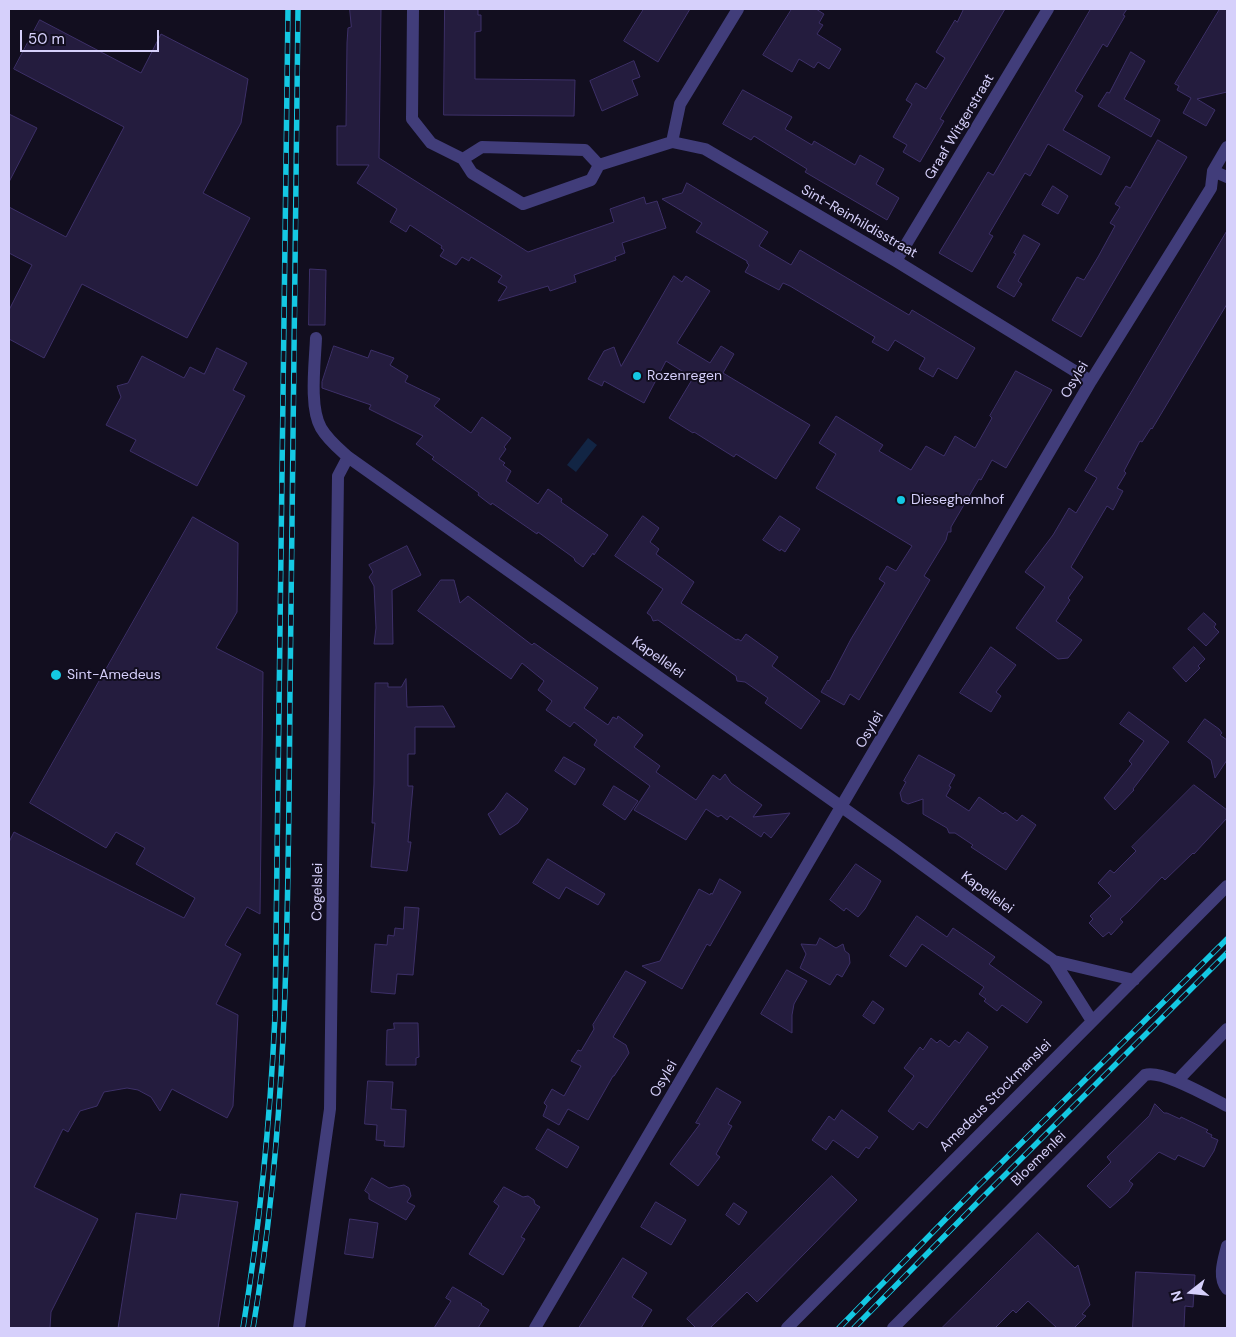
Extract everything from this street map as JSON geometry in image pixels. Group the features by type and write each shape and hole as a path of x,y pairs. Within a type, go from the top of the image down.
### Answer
{"street":[{"path":"413,9 412,119 431,143 463,159 472,173 523,204 590,180 599,165 586,150 482,147 463,159"},
{"path":"672,142 680,104 738,9"},
{"name":"Graaf Witgerstraat","path":"896,261 1048,9"},
{"name":"Sint-Reinhildisstraat","path":"599,165 672,142 705,149 896,261 1091,381"},
{"name":"Osylei","path":"535,1328 1091,381 1211,188 1213,171 1227,147"},
{"path":"1213,171 1227,177"},
{"name":"Kapellelei","path":"316,338 314,405 316,416 320,428 327,437 348,457 842,806 1054,961 1092,1021"},
{"name":"Cogelslei","path":"299,1328 330,1109 338,476 348,457"},
{"name":"Amedeus Stockmanslei","path":"787,1328 1227,886"},
{"name":"Kapellelei","path":"1054,961 1134,980"},
{"path":"1177,1081 1227,1029"},
{"name":"Bloemenlei","path":"893,1328 1140,1079 1149,1074 1155,1074 1177,1081 1227,1106"},
{"path":"1227,1246 1221,1275 1227,1289"}],"water":[{"path":"588,438 597,445 576,472 567,465"}],"building":[{"path":"350,9 381,9 379,158 528,252 614,222 610,209 644,197 646,204 657,201 666,228 622,243 625,253 615,257 616,260 574,275 576,282 550,291 548,286 498,301 507,287 498,282 502,276 471,257 469,261 462,257 456,265 440,256 444,250 441,248 442,246 410,225 406,232 390,222 397,209 357,183 369,165 337,165 337,126 346,126 347,43 348,28 351,27"},
{"path":"445,9 478,9 478,15 481,15 481,31 475,32 475,79 575,80 574,116 444,115"},
{"path":"644,9 690,9 658,62 624,41"},
{"path":"792,9 816,9 824,14 819,23 823,25 817,34 841,49 829,69 818,62 814,68 799,59 792,72 763,55"},
{"path":"964,9 1005,9 940,119 944,121 920,162 903,152 907,145 893,137 912,104 906,100 916,83 926,89 945,58 936,52 955,20 957,22"},
{"path":"1091,9 1127,9 1107,47 1103,44 1075,91 1083,96 1063,130 1110,157 1101,175 1048,144 1030,176 1025,173 989,234 993,236 972,272 939,253 988,172 993,175"},
{"path":"1220,9 1227,9 1227,92 1197,99 1215,110 1206,126 1183,113 1191,98 1177,90 1179,86 1175,84"},
{"path":"40,20 141,73 161,34 248,79 241,123 203,193 250,218 187,338 82,284 44,358 9,339 9,310 32,265 9,253 9,207 66,237 124,127 14,69"},
{"path":"1131,52 1145,61 1124,99 1160,120 1151,137 1098,106 1107,92 1109,93"},
{"path":"634,61 640,77 632,80 638,95 602,111 590,81"},
{"path":"743,90 792,117 785,129 812,145 814,141 855,165 860,155 884,169 876,184 899,198 887,220 805,172 807,169 754,136 751,140 723,124"},
{"path":"9,114 37,128 9,182"},
{"path":"1158,140 1187,157 1081,337 1052,320 1077,277 1084,280 1098,257 1115,226 1110,223 1120,207 1115,204 1126,186 1130,188"},
{"path":"687,183 768,232 759,246 791,265 800,250 909,315 912,310 975,348 957,379 938,368 933,377 919,369 925,358 895,340 888,351 872,342 875,337 790,286 783,283 779,290 745,272 749,265 747,261 696,232 702,223 662,199 682,193"},
{"path":"1053,186 1068,196 1058,214 1042,205"},
{"path":"1227,231 1227,304 1152,429 1142,442 1140,441 1117,488 1123,491 1113,510 1107,506 1071,567 1083,577 1068,598 1070,600 1056,621 1082,640 1068,658 1058,659 1016,628 1045,587 1025,572 1053,535 1069,508 1076,513 1097,478 1085,471"},
{"path":"1024,235 1040,244 1018,281 1022,284 1014,297 997,287 1016,254 1014,253"},
{"path":"310,269 326,270 325,325 309,325"},
{"name":"Rozenregen","path":"674,276 682,282 686,276 710,291 677,343 710,363 721,346 734,354 723,373 810,425 776,479 736,454 734,457 669,418 693,378 666,361 644,403 604,381 602,386 588,379 604,351 614,347 621,366"},
{"path":"334,346 368,358 371,350 394,358 390,365 408,376 405,382 440,399 434,406 471,433 482,417 511,438 504,447 506,449 499,459 511,471 506,481 538,504 548,489 562,499 561,502 608,535 594,555 593,553 583,567 574,558 538,532 537,534 492,503 491,505 478,495 479,493 432,459 434,457 416,444 423,436 369,409 371,405 322,388 322,382"},
{"path":"217,348 247,363 233,390 245,396 197,486 130,451 136,440 106,425 121,397 117,386 128,383 142,356 184,378 190,367 204,374"},
{"path":"1016,371 1052,390 1006,468 992,460 981,480 979,479 951,527 951,532 948,532 946,540 924,576 930,580 859,700 850,694 844,705 821,692 885,583 879,579 887,566 896,571 912,546 816,488 836,454 819,443 836,416 883,445 879,451 911,470 926,446 944,456 955,436 975,448 992,418 990,416"},
{"path":"643,516 659,528 650,542 659,549 656,554 694,582 681,603 736,640 741,641 746,634 778,657 772,666 820,701 801,729 765,703 768,698 745,682 737,681 736,676 658,620 653,621 647,613 663,589 615,556"},
{"path":"780,516 800,529 785,552 781,549 780,551 763,540"},
{"path":"193,517 238,543 237,612 216,648 263,672 260,914 247,907 225,945 241,954 216,1004 238,1015 233,1106 227,1118 172,1089 160,1111 151,1097 138,1090 127,1088 104,1092 97,1106 80,1111 68,1132 63,1129 34,1187 98,1219 51,1312 50,1328 9,1328 9,842 14,832 184,918 195,898 136,864 145,848 116,832 106,848 30,803"},
{"path":"407,546 421,575 392,590 393,644 374,644 376,628 374,586 369,577 373,572 369,565"},
{"path":"441,580 454,580 460,603 468,596 532,645 534,643 598,688 584,708 608,725 613,717 617,719 618,716 643,735 634,747 660,766 656,772 696,800 713,775 720,780 725,774 731,783 762,805 753,817 790,813 771,838 764,832 761,837 730,816 727,820 721,815 718,817 706,809 686,840 634,810 650,786 594,745 597,740 574,722 570,727 546,710 552,701 538,690 544,681 522,663 511,679 418,611"},
{"path":"1204,613 1216,624 1214,627 1219,632 1206,646 1188,629"},
{"path":"991,647 1016,665 996,692 1001,696 991,712 960,693"},
{"path":"1194,647 1205,659 1198,666 1200,668 1186,682 1173,668"},
{"path":"406,679 407,707 443,706 455,727 415,727 415,754 408,754 408,786 413,786 408,842 411,842 407,871 371,867 375,823 372,823 375,683 388,683 388,687 401,687"},
{"path":"1129,712 1169,742 1134,790 1115,810 1104,798 1132,764 1129,761 1144,741 1120,724"},
{"path":"1205,719 1219,729 1222,733 1220,735 1227,740 1227,760 1215,778 1211,760 1188,742"},
{"path":"919,755 955,775 946,796 969,811 979,797 1003,814 1005,812 1017,821 1022,815 1036,825 1006,870 971,847 973,845 955,833 949,833 947,828 923,814 923,799 908,804 902,801 900,793 906,782 904,781"},
{"path":"564,757 585,769 575,785 555,771"},
{"path":"1194,785 1227,810 1227,818 1194,854 1165,880 1162,877 1120,919 1123,922 1111,935 1109,932 1103,937 1089,923 1093,919 1090,916 1111,896 1098,883 1110,870 1114,873 1136,851 1132,847"},
{"path":"614,786 638,801 625,820 603,805"},
{"path":"507,793 528,809 518,823 500,835 488,814 494,810"},
{"path":"548,859 605,894 598,905 566,887 559,899 533,883"},
{"path":"856,864 881,881 865,909 858,917 846,908 844,911 830,900"},
{"path":"720,879 741,892 710,946 707,944 682,989 642,966 660,961 699,889 710,895"},
{"path":"405,907 419,908 413,975 397,974 395,994 371,992 375,944 387,945 388,935 394,936 395,928 403,929"},
{"path":"917,916 947,937 953,928 995,957 989,964 1042,1002 1027,1023 1002,1005 997,1011 984,1001 986,999 979,994 984,987 922,944 906,967 890,956"},
{"path":"820,938 836,948 843,944 845,951 849,954 850,963 842,977 837,974 830,985 800,968 806,954 801,944 816,945"},
{"path":"787,970 807,981 794,1004 792,1033 761,1014"},
{"path":"626,971 646,982 613,1037 626,1045 629,1053 613,1076 588,1120 568,1109 559,1125 543,1116 547,1106 544,1103 552,1089 564,1096 581,1066 571,1061 578,1050 581,1051 594,1029 593,1025"},
{"path":"873,1001 884,1009 874,1024 863,1016"},
{"path":"394,1023 418,1023 419,1057 416,1058 416,1065 386,1065 387,1030 394,1029"},
{"path":"968,1032 988,1047 927,1128 919,1122 913,1130 888,1111 914,1076 904,1068 920,1047 923,1050 931,1038 937,1043 940,1040 949,1047 955,1040 959,1043"},
{"path":"368,1081 393,1082 391,1109 406,1110 404,1147 384,1146 385,1141 376,1140 377,1125 365,1124"},
{"path":"717,1088 741,1102 728,1124 732,1126 716,1154 720,1157 698,1186 670,1164 700,1124 696,1123"},
{"path":"1155,1104 1164,1113 1180,1119 1181,1117 1208,1130 1206,1132 1212,1135 1211,1137 1218,1140 1214,1151 1204,1167 1178,1155 1175,1160 1159,1152 1129,1181 1133,1184 1128,1192 1110,1208 1087,1186 1111,1162 1107,1157 1149,1116"},
{"path":"842,1110 878,1137 869,1149 866,1147 858,1158 833,1140 826,1150 812,1140 829,1116 834,1120"},
{"path":"548,1129 579,1147 567,1168 536,1149"},
{"path":"832,1176 857,1200 757,1302 747,1292 710,1328 696,1328 687,1319"},
{"path":"372,1178 389,1188 404,1185 409,1188 411,1196 407,1202 415,1206 406,1220 369,1199 369,1194 365,1191"},
{"path":"504,1187 523,1197 528,1196 540,1207 521,1237 525,1239 503,1275 469,1254 499,1206 494,1202"},
{"path":"181,1194 238,1202 218,1328 118,1328 136,1213 176,1219"},
{"path":"656,1202 686,1220 671,1245 641,1227"},
{"path":"734,1203 747,1212 739,1225 726,1215"},
{"path":"350,1219 378,1223 373,1258 345,1254"},
{"path":"1038,1233 1075,1268 1078,1265 1090,1305 1082,1314 1086,1316 1074,1328 1057,1328 1028,1301 1016,1313 1013,1310 995,1328 942,1328"},
{"path":"623,1258 647,1273 632,1297 652,1310 641,1328 579,1328"},
{"path":"1136,1272 1195,1275 1193,1307 1185,1306 1184,1328 1133,1328"},
{"path":"453,1287 489,1310 478,1328 434,1328 451,1301 446,1298"}],"railway":[{"path":"243,1328 264,1172 275,1016 288,9"},
{"path":"253,1328 274,1170 280,1091 287,932 298,9"},
{"path":"839,1328 977,1187 1227,939"},
{"path":"854,1328 1227,953"}],"place":[{"name":"Rozenregen","path":"637,376"},
{"name":"Dieseghemhof","path":"901,500"},
{"name":"Sint-Amedeus","path":"56,675"}]}
